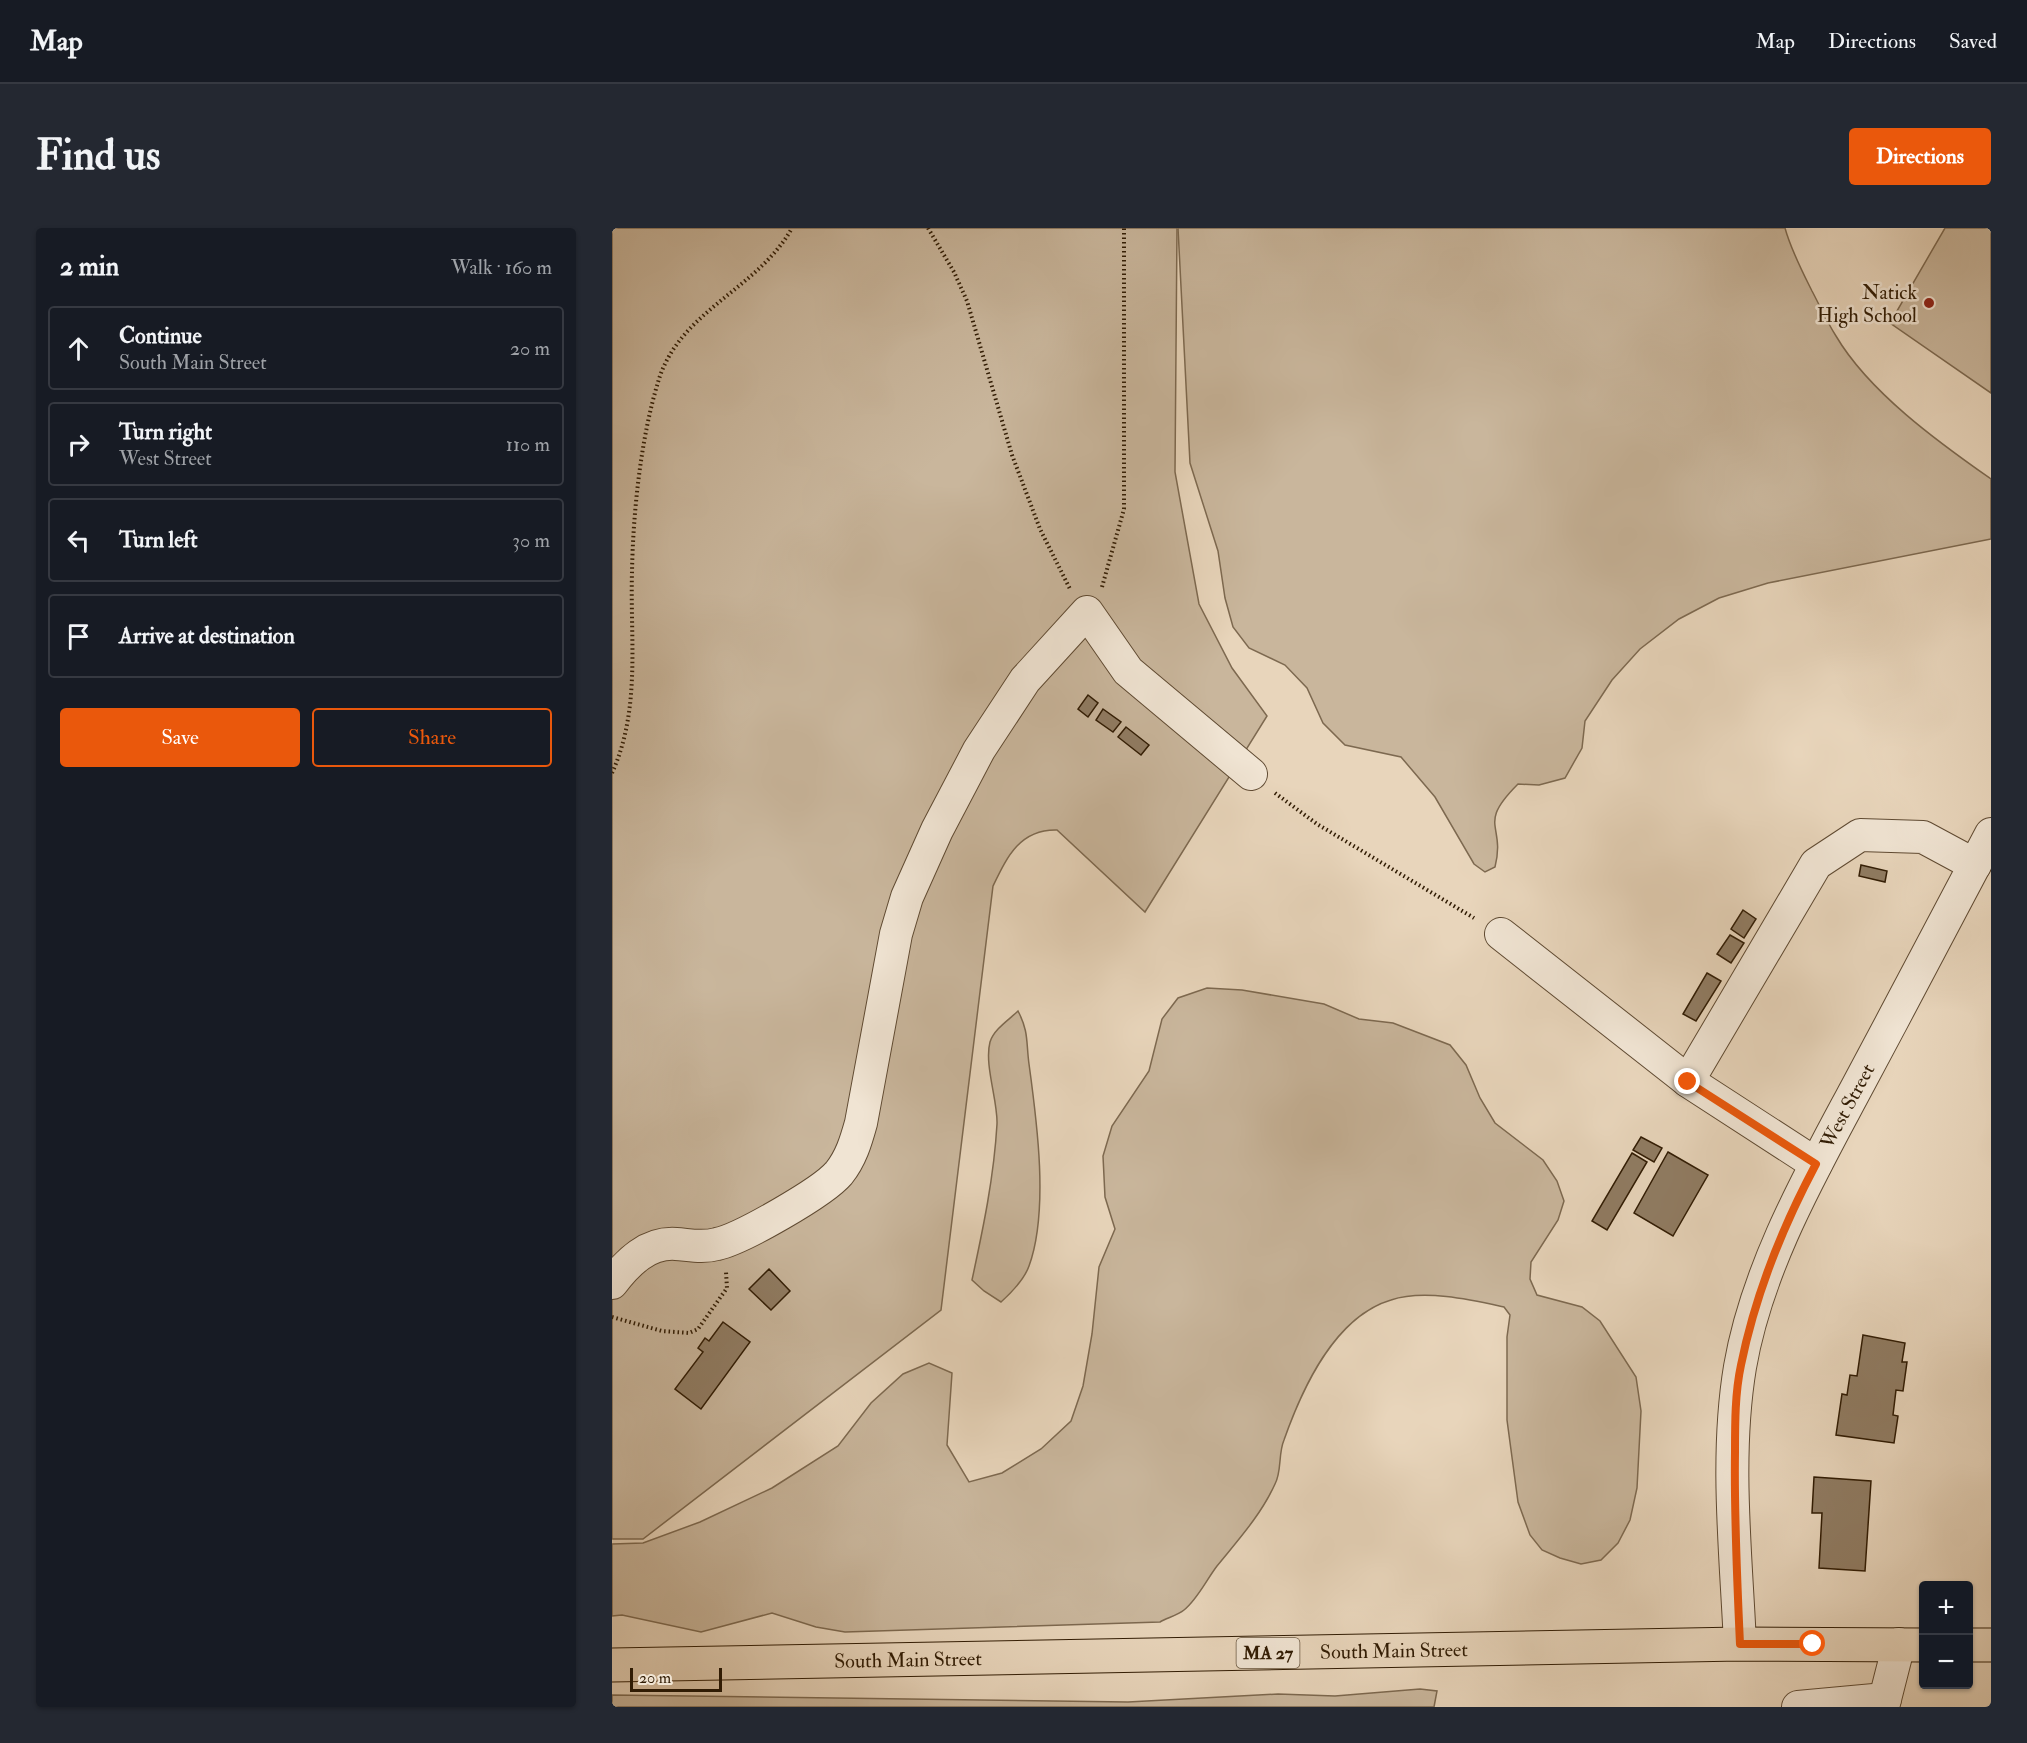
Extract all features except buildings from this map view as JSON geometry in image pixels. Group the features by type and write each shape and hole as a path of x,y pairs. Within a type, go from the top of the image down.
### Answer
{"main road":[{"name":"South Main Street","path":"612,1665 1740,1644 1911,1645"},
{"path":"1973,1645 1991,1645"}],"street":[{"path":"612,1282 629,1264 650,1248 661,1244 705,1247 719,1244 823,1188 840,1171 848,1158 861,1123 897,934 907,897 937,830 979,750 1025,680 1086,612 1128,670 1251,774"},
{"name":"West Street","path":"1740,1644 1734,1467 1735,1413 1740,1366 1768,1272 1816,1164 1991,834"},
{"path":"1688,1082 1816,864 1860,835 1923,837 1975,865"},
{"path":"1501,934 1688,1082 1816,1164"},
{"path":"1798,1707 1884,1703 1911,1645"}],"path":[{"path":"612,773 620,756 632,698 632,569 640,483 659,380 668,356 692,324 774,255 792,228"},
{"path":"928,228 967,301 994,400 1026,495 1061,574 1086,612 1104,585 1124,509 1124,228"},
{"path":"1251,774 1317,824 1501,934"},
{"path":"612,1317 677,1333 689,1333 698,1329 727,1288 727,1275 719,1244"}],"shaded area":[{"path":"612,228 1177,228 1175,472 1199,604 1232,668 1267,716 1145,912 1057,830 1033,834 1016,847 993,886 941,1310 643,1539 612,1539"},
{"path":"1178,228 1785,228 1812,291 1850,357 1906,415 1991,479 1991,539 1768,583 1719,598 1679,619 1640,649 1612,680 1585,721 1582,748 1565,778 1539,785 1518,784 1505,798 1495,817 1497,853 1495,867 1485,872 1474,864 1435,797 1401,757 1345,745 1323,723 1307,688 1285,665 1249,648 1233,627 1225,598 1218,551 1190,463"},
{"path":"1945,228 1991,228 1991,393 1890,323"},
{"path":"1207,988 1242,990 1324,1004 1359,1019 1393,1023 1450,1045 1466,1065 1480,1098 1495,1123 1543,1160 1557,1181 1564,1201 1558,1220 1531,1262 1530,1279 1537,1295 1582,1307 1600,1321 1636,1377 1641,1411 1637,1488 1630,1520 1618,1543 1601,1560 1581,1564 1542,1550 1530,1535 1518,1502 1507,1420 1507,1337 1510,1315 1504,1307 1491,1304 1418,1295 1391,1300 1371,1309 1337,1338 1323,1357 1300,1399 1282,1445 1279,1474 1263,1506 1189,1606 1182,1612 1160,1622 845,1632 816,1627 772,1613 701,1632 622,1615 612,1616 612,1544 643,1543 700,1522 772,1488 838,1446 871,1403 903,1374 929,1363 952,1373 947,1445 969,1482 1002,1473 1041,1449 1071,1421 1083,1386 1092,1334 1099,1267 1115,1229 1105,1197 1103,1156 1112,1126 1149,1071 1162,1019 1178,998"},
{"path":"1018,1011 1026,1031 1038,1139 1039,1219 1027,1271 1017,1286 1001,1302 972,1280 988,1203 996,1144 997,1115 990,1072 990,1042 999,1029"},
{"path":"1420,1689 1437,1691 1434,1707 612,1707 612,1695 1128,1702 1278,1694 1335,1696"}],"place":[{"name":"Natick High School","path":"1929,303"}],"route":[{"path":"1688,1082 1816,1164 1768,1272 1740,1366 1735,1413 1734,1467 1740,1644 1813,1644"}]}
